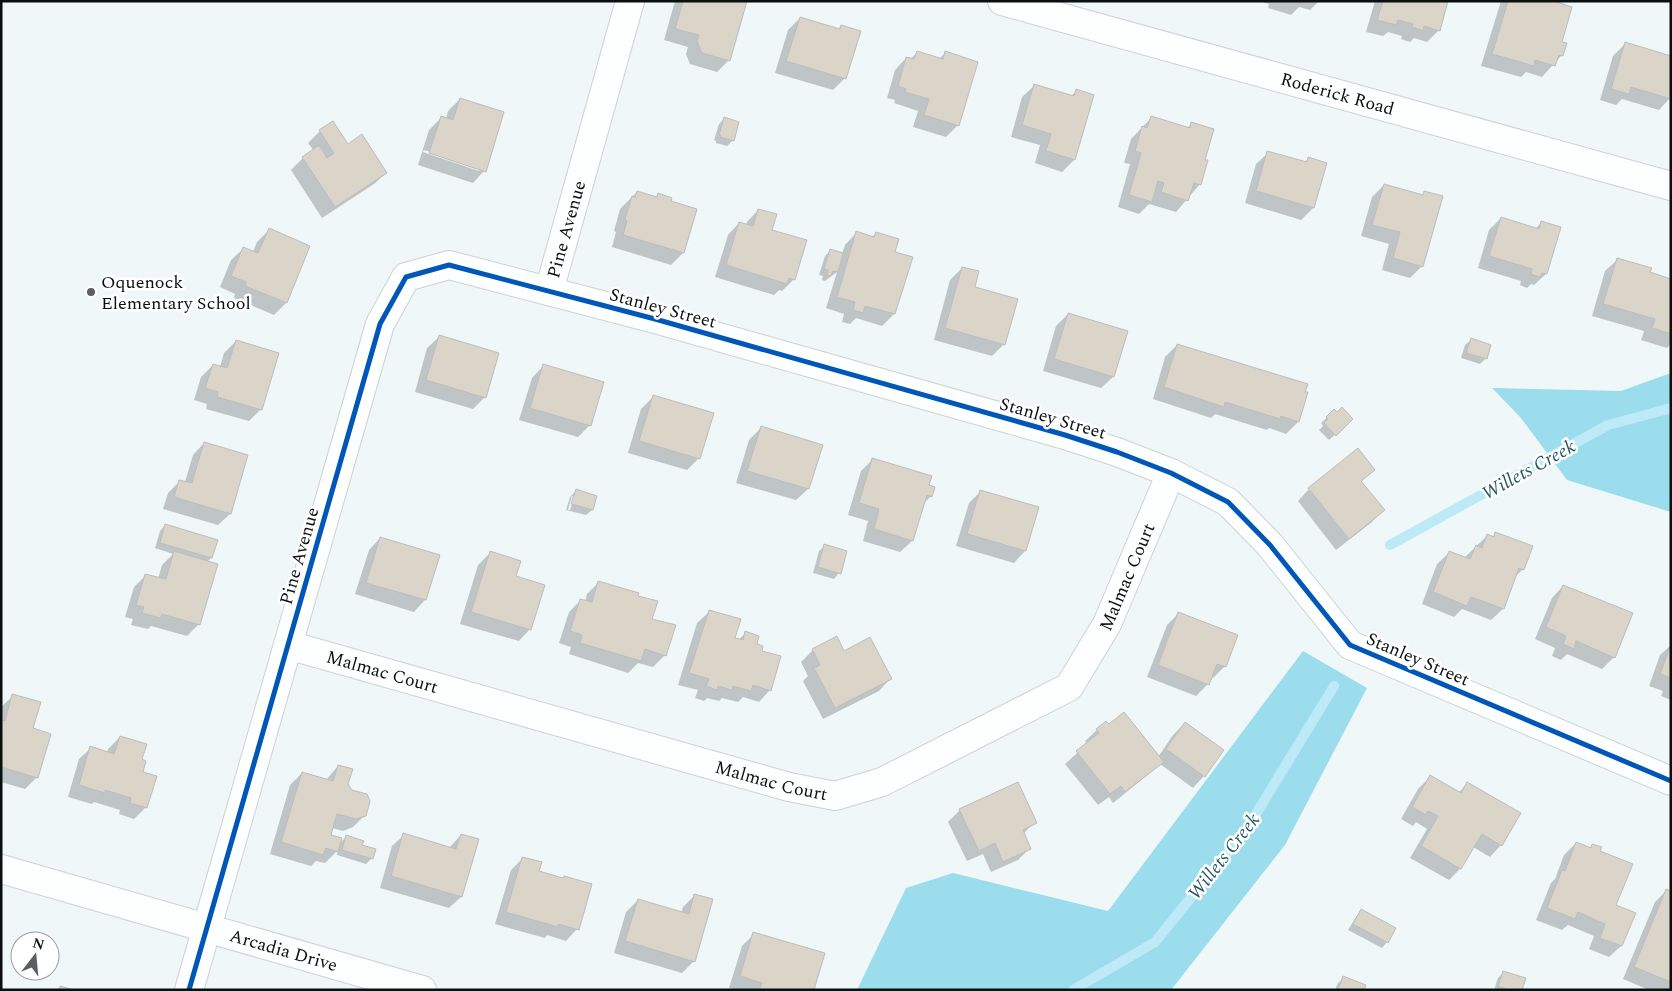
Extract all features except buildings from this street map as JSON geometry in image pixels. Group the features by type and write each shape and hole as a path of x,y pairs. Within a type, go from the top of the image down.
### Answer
{"street":[{"name":"Pine Avenue","path":"189,990 380,324 406,277 449,265 548,291 630,1"},
{"name":"Roderick Road","path":"1002,1 1671,186"},
{"name":"Stanley Street","path":"548,291 665,322 1065,435 1117,452 1171,473 1228,502 1270,546 1350,646 1671,780"},
{"name":"Malmac Court","path":"288,645 789,787 835,796 882,782 1069,687 1107,624 1171,473"},
{"name":"Arcadia Drive","path":"1,869 422,990"}],"shaded area":[{"path":"1671,373 1671,512 1567,480 1521,418 1492,388 1621,391"},
{"path":"1303,651 1367,688 1285,845 1171,990 857,990 906,888 953,873 1108,911"}],"waterway":[{"name":"Willets Creek","path":"1390,545 1608,425 1671,408"},
{"name":"Willets Creek","path":"1073,990 1155,942 1248,827 1334,686"}],"cycle path":[{"path":"189,990 380,324 406,277 449,265 655,319 1065,435 1117,452 1171,473 1228,502 1270,545 1350,645 1671,781"}],"place":[{"name":"Oquenock Elementary School","path":"91,292"}]}
